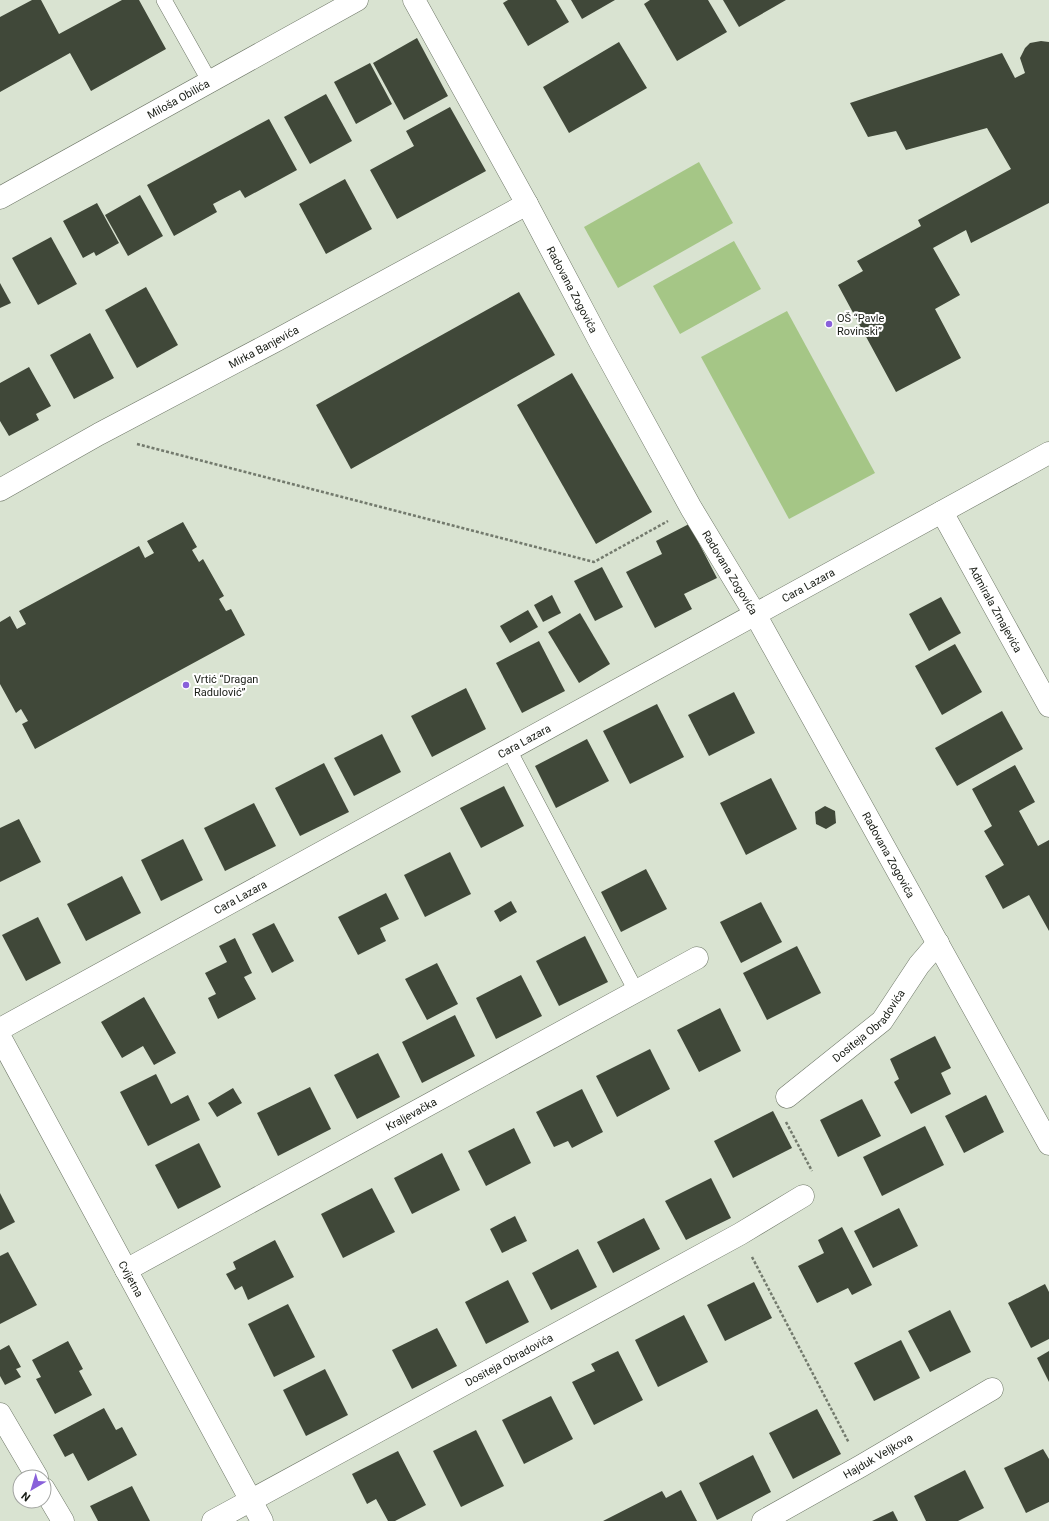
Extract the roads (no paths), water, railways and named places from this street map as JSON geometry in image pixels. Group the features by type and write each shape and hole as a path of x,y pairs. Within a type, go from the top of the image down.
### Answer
{"street":[{"name":"Miloša Obilića","path":"0,198 357,0"},
{"name":"Radovana Zogovića","path":"414,0 692,508 755,614 1049,1144"},
{"name":"Mirka Banjevića","path":"0,490 99,434 277,340 527,204"},
{"name":"Cara Lazara","path":"0,1029 1049,453"},
{"name":"Admirala Zmajevića","path":"942,512 1049,706"},
{"name":"Dositeja Obradovića","path":"787,1097 882,1021 919,965 938,943"},
{"name":"Kraljevačka","path":"126,1270 697,958"},
{"name":"Cvijetna","path":"0,1037 262,1521"},
{"name":"Dositeja Obradovića","path":"213,1521 740,1234 803,1196"},
{"name":"Hajduk Veljkova","path":"763,1521 861,1466 992,1389"},
{"path":"0,1414 32,1469"},
{"path":"52,1503 62,1521"}],"lane":[{"path":"164,0 210,82"},
{"path":"509,750 636,992"}],"place":[{"name":"OŠ “Pavle Rovinski”","path":"829,324"},
{"name":"Vrtić “Dragan Radulović”","path":"186,685"}]}
